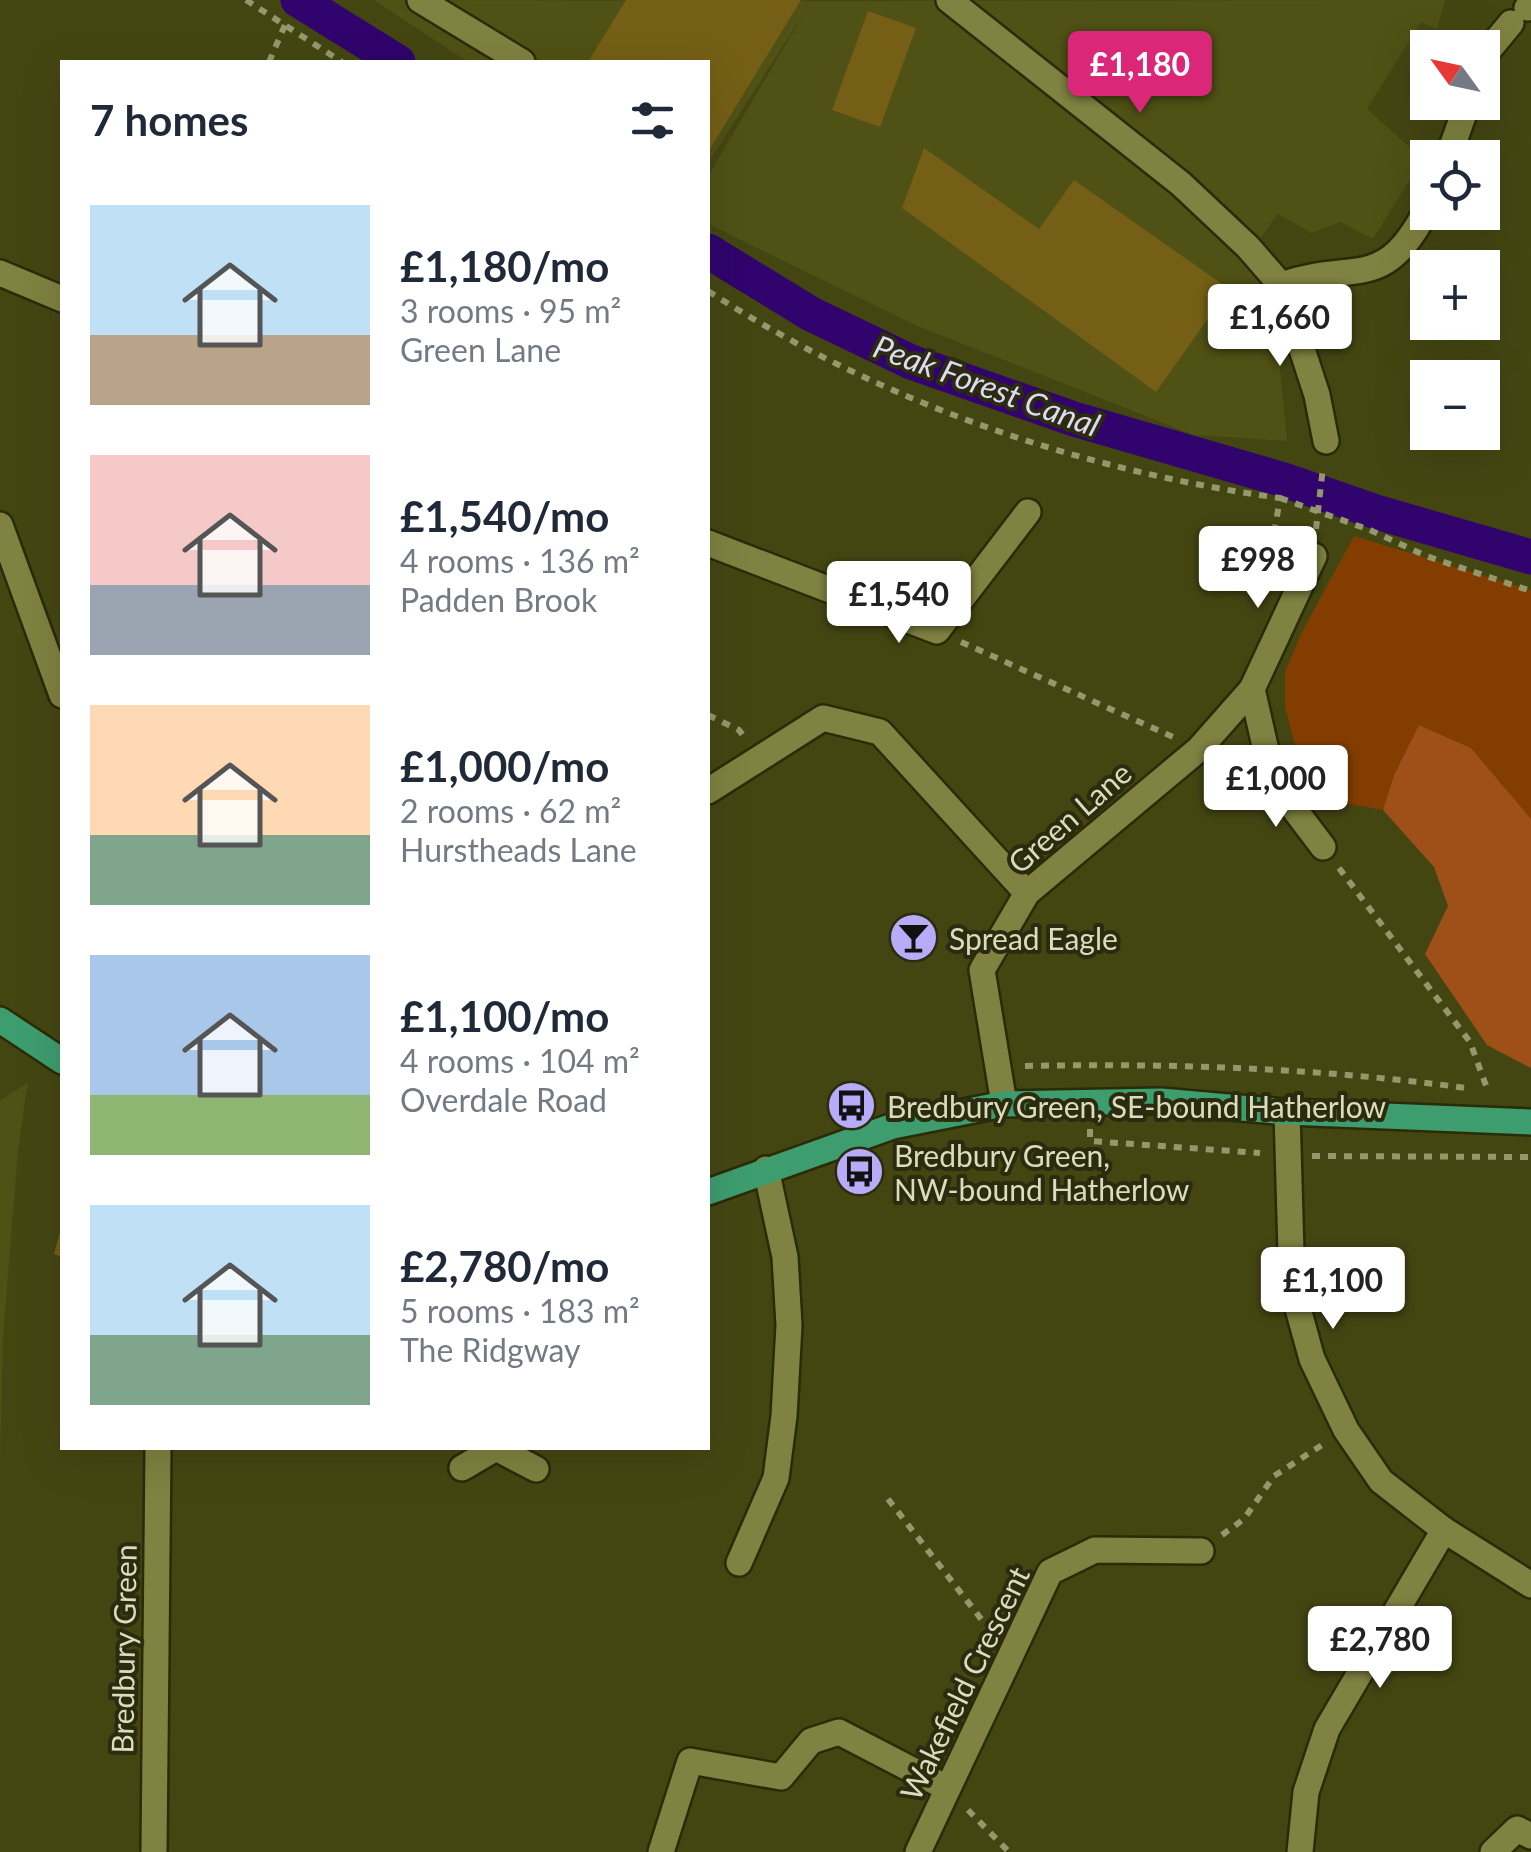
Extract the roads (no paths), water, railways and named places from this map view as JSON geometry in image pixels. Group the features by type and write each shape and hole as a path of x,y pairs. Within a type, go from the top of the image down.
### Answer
{"main road":[{"path":"0,1020 60,1060"},
{"path":"710,1191 893,1126 1004,1104 1161,1101 1286,1112 1531,1122"}],"street":[{"path":"420,0 519,60"},
{"path":"948,0 984,10 1181,184 1248,247 1282,286 1317,395 1326,441"},
{"path":"1500,38 1523,12"},
{"path":"1282,286 1301,278 1346,274 1385,264 1412,240 1417,230"},
{"path":"0,273 60,297"},
{"path":"710,544 937,632 1028,512"},
{"path":"0,525 60,690"},
{"name":"Green Lane","path":"1004,1104 982,970 1027,893 1198,749 1252,689 1314,556"},
{"path":"1252,689 1273,781 1323,847"},
{"path":"710,790 822,718 880,732 1027,893"},
{"path":"1286,1112 1292,1287 1312,1359 1346,1430 1381,1482 1444,1530 1531,1586"},
{"path":"739,1563 776,1478 784,1416 789,1325 785,1257 766,1169"},
{"name":"Bredbury Green","path":"154,1852 158,1450"},
{"path":"462,1468 493,1450"},
{"path":"500,1450 536,1469"},
{"path":"1300,1852 1306,1792 1327,1729 1444,1530"},
{"name":"Wakefield Crescent","path":"918,1852 1050,1572 1095,1550 1201,1551"},
{"path":"661,1852 690,1761 781,1777 811,1741 839,1732 947,1788"},
{"path":"1493,1852 1517,1829 1531,1836"}],"waterway":[{"name":"Peak Forest Canal","path":"298,0 395,60"},
{"name":"Peak Forest Canal","path":"710,252 811,314 911,362 1074,419 1531,557"}],"place":[{"name":"Spread Eagle","path":"914,938"},
{"name":"Bredbury Green, SE-bound Hatherlow","path":"852,1106"},
{"name":"Bredbury Green, NW-bound Hatherlow","path":"859,1172"}]}
